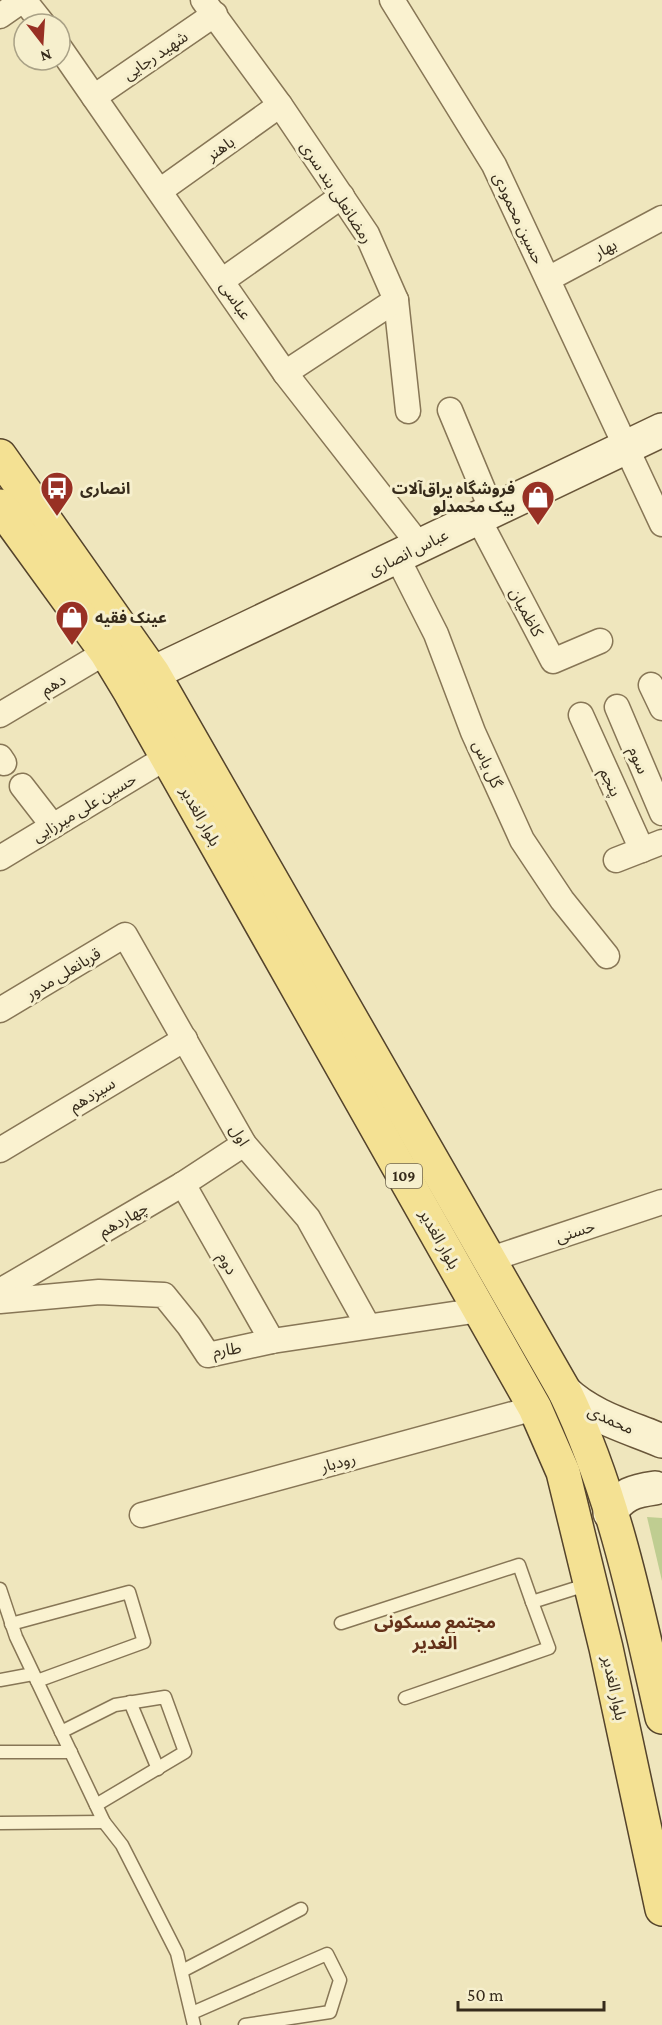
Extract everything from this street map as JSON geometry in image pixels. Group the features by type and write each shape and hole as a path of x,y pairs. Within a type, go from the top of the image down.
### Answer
{"main road":[{"name":"بلوار الغدیر","path":"0,456 153,673 565,1392 593,1459 633,1588 662,1718"},
{"name":"بلوار الغدیر","path":"0,506 106,652 535,1408 562,1472 590,1584 662,1909"}],"street":[{"name":"حسین محمودی","path":"392,0 494,165 628,447"},
{"path":"0,16 35,7"},
{"name":"شهید رجایی","path":"94,97 209,7"},
{"name":"رمضانعلی بند سری","path":"209,7 280,105 367,234 396,300 408,411"},
{"name":"عباسی","path":"72,65 224,280 285,373 409,551"},
{"name":"باهنر","path":"161,190 280,105"},
{"path":"224,280 342,196"},
{"name":"بهار","path":"548,279 662,218"},
{"path":"285,373 396,300"},
{"path":"450,410 485,515"},
{"name":"عباس انصاری","path":"153,673 662,430"},
{"path":"628,447 662,524"},
{"name":"کاظمیان","path":"485,515 553,661 600,641"},
{"name":"گل یاس","path":"409,551 436,634 473,732 522,840 562,900 607,956"},
{"name":"دهم","path":"0,715 106,652"},
{"path":"651,685 662,708"},
{"name":"سوم","path":"617,707 662,813"},
{"name":"پنجم","path":"580,715 652,846"},
{"name":"حسین علی میرزایی","path":"0,858 167,757"},
{"path":"22,786 53,826"},
{"path":"616,860 652,846"},
{"name":"قربانعلی مدور","path":"0,1010 125,935"},
{"name":"اول","path":"125,935 244,1144 308,1218 368,1326"},
{"name":"سیزدهم","path":"0,1150 185,1039"},
{"name":"چهاردهم","path":"0,1291 183,1184 244,1144"},
{"name":"دوم","path":"183,1184 272,1341"},
{"name":"حسنی","path":"488,1260 662,1202"},
{"name":"طارم","path":"0,1301 99,1292 164,1295 189,1326 207,1355 272,1341 480,1310"},
{"name":"محمدی","path":"565,1392 577,1404 662,1441"},
{"name":"رودبار","path":"142,1515 535,1408"},
{"path":"659,1490 651,1480 651,1464 662,1451"},
{"path":"610,1513 619,1498 635,1490 659,1490"}],"lane":[{"path":"341,1623 519,1565 549,1648 405,1698"},
{"path":"532,1602 590,1584"},
{"path":"0,1588 11,1624 104,1822 122,1845 177,1953 193,2019 327,1954 340,1980 330,2012 245,2025"},
{"path":"0,1680 35,1678 144,1642 129,1592 11,1624"},
{"path":"61,1732 115,1705 165,1697 185,1752 96,1805"},
{"path":"130,1702 158,1768"},
{"path":"0,1752 71,1752"},
{"path":"0,1824 104,1822"},
{"path":"182,1971 301,1909"}],"green space":[{"path":"647,1517 662,1518 662,1581"}],"place":[{"name":"انصاری","path":"57,517"},
{"name":"فروشگاه یراق‌آلات بیک محمدلو","path":"538,526"},
{"name":"عینک فقیه","path":"72,646"}],"district":[{"name":"مجتمع مسکونی الغدیر","path":"435,1632"}]}
